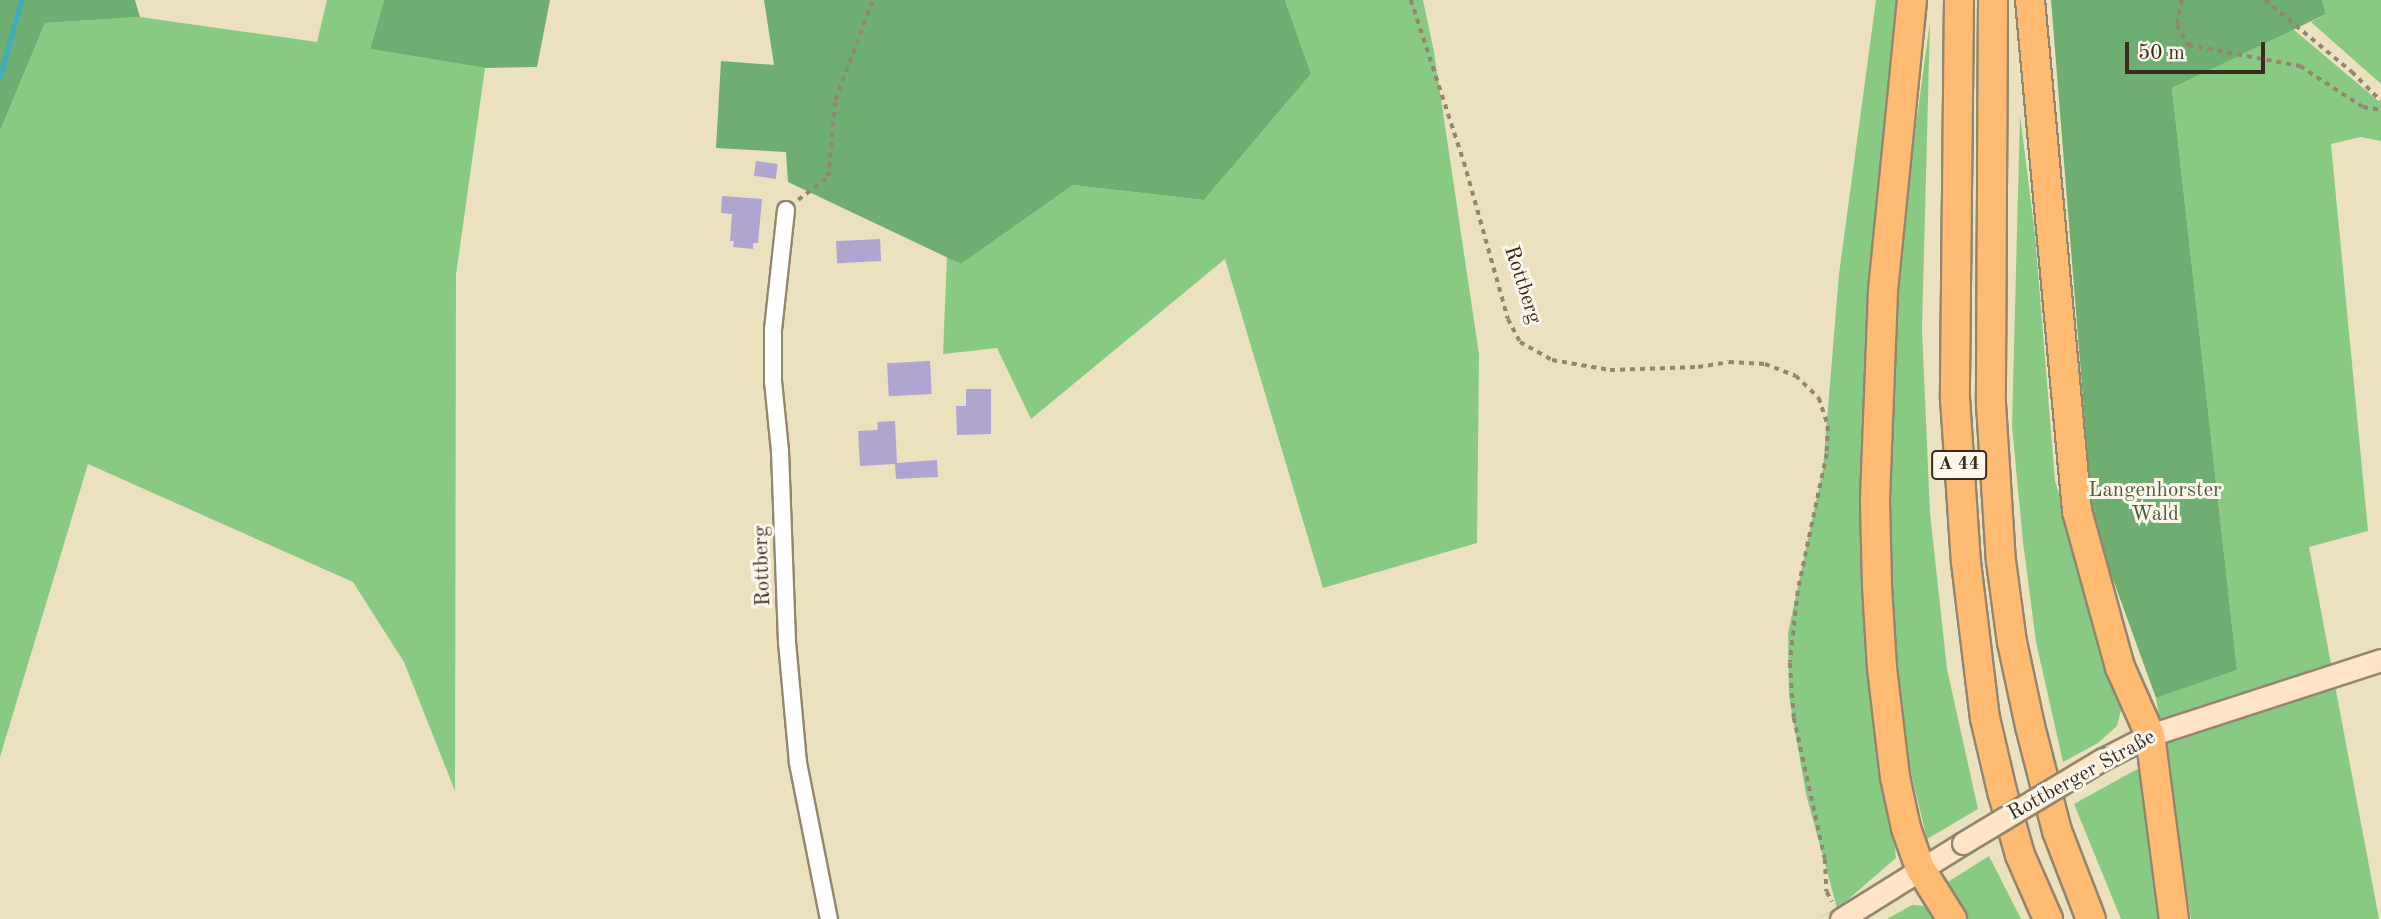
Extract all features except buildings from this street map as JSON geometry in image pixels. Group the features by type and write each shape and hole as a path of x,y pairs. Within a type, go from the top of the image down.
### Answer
{"highway":[{"path":"1912,0 1883,291 1875,502 1882,668 1893,763 1906,828 1920,868 1952,919"},
{"name":"A 44","path":"1959,0 1955,398 1965,562 1985,718 2002,792 2020,855 2048,919"},
{"name":"A 44","path":"1993,0 1991,404 2001,561 2012,642 2030,726 2057,831 2091,919"},
{"path":"2030,0 2077,511 2120,667 2150,735 2174,919"}],"main road":[{"name":"Rottberger Straße","path":"1843,918 1920,868 2103,759 2150,735 2381,660"}],"street":[{"name":"Rottberg","path":"786,210 773,329 773,381 780,451 787,642 798,762 829,919"}],"path":[{"path":"786,210 828,177 835,100 873,0"},
{"name":"Rottberg","path":"1411,0 1464,162 1508,318 1520,342 1552,360 1610,370 1698,367 1729,362 1765,365 1796,376 1812,388 1823,407 1828,426 1824,472 1798,591 1790,663 1794,718 1825,859 1827,892 1830,901 1843,918"},
{"path":"2182,0 2177,25 2188,45 2300,66 2363,107 2381,110"},
{"path":"2265,0 2352,72 2381,101"}],"green space":[{"path":"0,0 135,0 140,17 45,23 0,131"},
{"path":"327,0 384,0 370,49 485,68 456,275 455,791 404,662 353,582 88,464 0,757 0,131 45,23 140,17 317,42"},
{"path":"384,0 550,0 537,67 485,68 370,49"},
{"path":"764,0 1285,0 1311,74 1204,200 1073,185 961,264 788,182 786,152 716,148 721,61 774,65"},
{"path":"1285,0 1423,0 1434,52 1479,354 1477,543 1323,588 1225,259 1031,419 997,348 943,354 947,257 961,264 1073,185 1204,200 1311,74"},
{"path":"1876,0 1906,0 1869,585 1896,858 1837,909 1816,919 1837,908 1806,794 1789,696 1788,633 1823,469 1839,274"},
{"name":"Langenhorster Wald","path":"2051,0 2322,0 2326,14 2172,88 2237,670 2156,698 2093,524"},
{"path":"2322,0 2381,0 2381,84 2311,22 2326,14"},
{"path":"1930,21 1922,329 1930,513 1947,669 1978,809 1927,839 1910,769 1895,648 1887,500 1898,259"},
{"path":"2293,29 2381,103 2381,141 2361,137 2331,144 2368,531 2309,547 2379,919 2191,919 2156,698 2237,670 2172,88"},
{"path":"2020,115 2035,235 2055,481 2123,702 2117,726 2098,743 2063,762 2036,642 2012,426"},
{"path":"2139,768 2147,782 2163,919 2121,919 2074,804"},
{"path":"1989,856 2021,919 1965,919 1943,885"},
{"path":"1912,905 1924,906 1935,919 1887,919"}],"waterway":[{"path":"0,76 21,0"}]}
